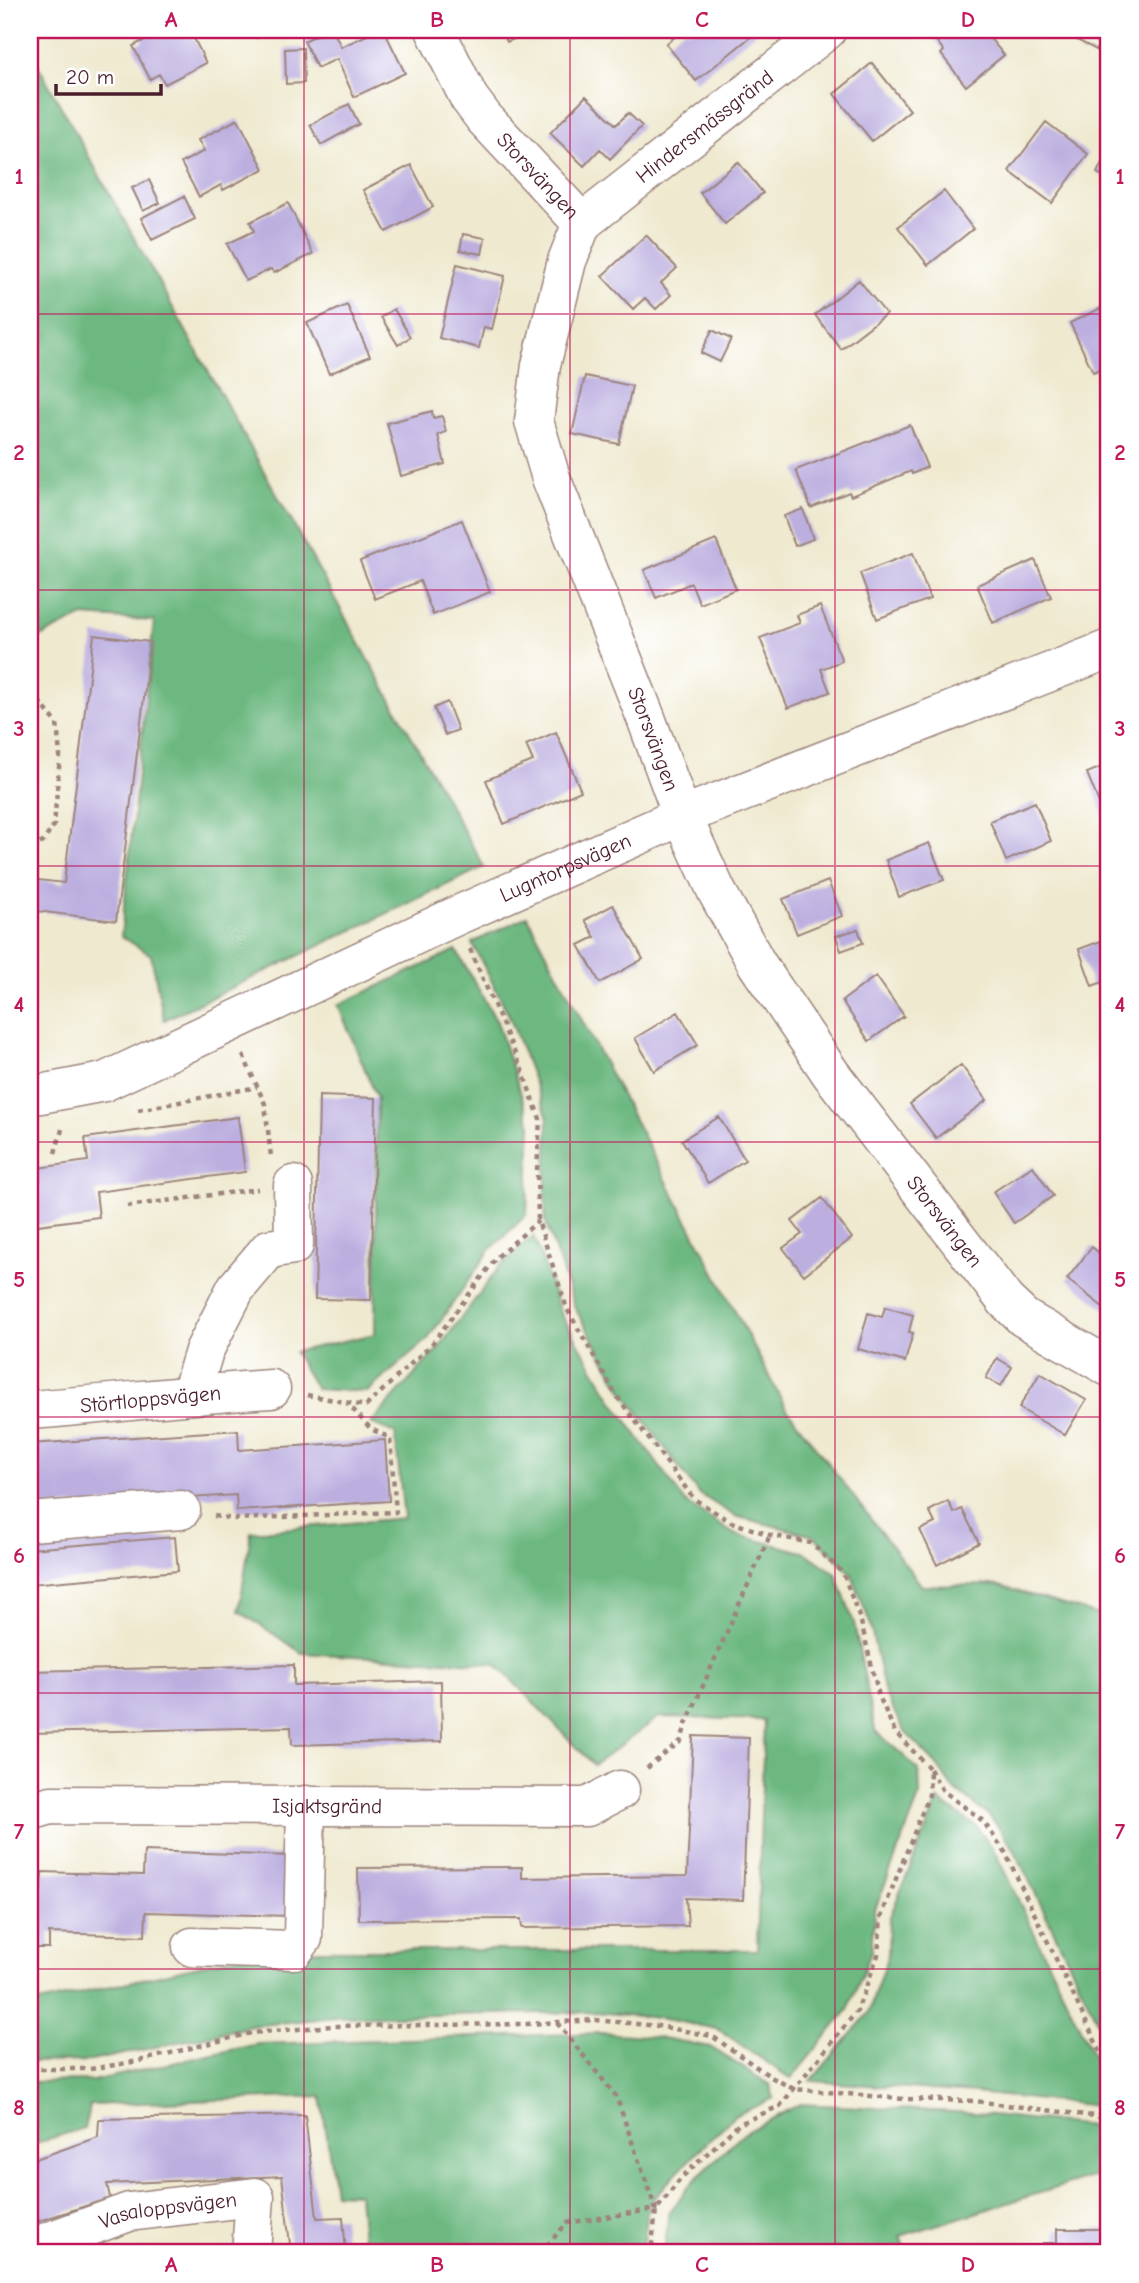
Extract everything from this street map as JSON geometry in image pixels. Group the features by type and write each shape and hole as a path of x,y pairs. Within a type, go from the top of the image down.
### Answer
{"street":[{"name":"Storsvängen","path":"435,30 468,98 582,223 567,261 541,365 534,421 551,478 682,816 717,892 757,964 831,1074 1006,1301 1024,1318 1109,1367"},
{"name":"Hindersmässgränd","path":"582,223 827,30"},
{"name":"Lugntorpsvägen","path":"30,1096 104,1082 456,916 682,816 1109,649"},
{"path":"191,1394 204,1351 236,1288 269,1249 293,1245 282,1175"},
{"name":"Störtloppsvägen","path":"30,1410 271,1389"},
{"path":"30,1522 181,1510"},
{"name":"Isjaktsgränd","path":"30,1811 51,1805 587,1807 620,1790"},
{"path":"192,1947 294,1950 303,1938 306,1805"},
{"name":"Vasaloppsvägen","path":"30,2248 129,2212 254,2197 251,2253"}],"path":[{"path":"30,699 36,698 57,723 60,756 54,825 43,842 30,848"},
{"path":"456,916 500,1015 540,1119 538,1221 567,1309 616,1395 694,1499 731,1522 770,1535 811,1544 843,1573 861,1622 879,1696 895,1732 930,1769 943,1791 984,1821 1005,1852 1109,2070"},
{"path":"127,1206 282,1175 265,1104 228,1023"},
{"path":"104,1082 124,1112 257,1087"},
{"path":"271,1389 366,1406 432,1344 496,1258 538,1221"},
{"path":"181,1510 235,1519 396,1512 390,1437 371,1429 346,1403"},
{"path":"663,1755 681,1741 686,1724 770,1535"},
{"path":"540,2253 567,2223 656,2209 683,2176 739,2124 780,2106 857,2011 878,1955 881,1917 929,1795 930,1769"},
{"path":"30,2069 90,2069 139,2061 251,2033 332,2026 596,2020 658,2026 712,2036 771,2077 794,2089 904,2099 975,2101 1109,2118"},
{"path":"556,2023 615,2096 656,2209 651,2253"}],"green space":[{"path":"30,51 484,867 164,1020 151,955 121,936 154,621 83,616 30,642"},
{"path":"527,916 786,1408 922,1586 996,1585 1109,1618 1109,2045 1014,1849 990,1816 952,1787 937,1765 905,1732 885,1695 870,1623 851,1573 814,1536 735,1516 698,1493 622,1390 575,1308 545,1220 548,1118 508,1013 472,943"},
{"path":"456,950 497,1022 531,1125 527,1214 490,1250 427,1340 367,1392 316,1389 294,1352 375,1334 377,1098 338,1005"},
{"path":"534,1236 560,1312 612,1400 685,1502 734,1534 806,1553 836,1574 854,1623 875,1730 919,1770 920,1795 874,1912 871,1952 848,2010 791,2079 718,2029 659,2018 596,2012 335,2017 252,2026 91,2061 30,2062 30,2005 267,1950 757,1950 764,1720 659,1717 594,1765 496,1664 302,1653 239,1611 251,1532 404,1518 395,1433 371,1423 437,1350 501,1265"},
{"path":"938,1800 977,1827 996,1854 1109,2088 1109,2107 975,2093 811,2081 868,2014 888,1954 889,1919"},
{"path":"603,2033 657,2037 710,2047 770,2085 774,2098 734,2116 648,2205 643,2253 364,2253 359,2194 335,2193 321,2096 90,2105 84,2128 30,2145 30,2082 93,2081 258,2044"},
{"path":"800,2104 975,2113 1109,2128 1109,2174 1108,2172 900,2236 906,2253 664,2253 669,2214 690,2185 741,2135"}],"building":[{"path":"138,30 190,30 206,63 165,84 159,74 150,79 133,46 143,41"},
{"path":"254,30 277,30 257,38"},
{"path":"327,30 333,30 341,47 378,30 384,30 405,73 354,97 337,59 317,68 304,41"},
{"path":"502,30 535,30 507,42"},
{"path":"683,30 759,30 696,81 666,44"},
{"path":"936,30 983,30 1004,55 966,86 941,54 944,51 931,34"},
{"path":"1083,30 1109,30 1109,38 1102,53 1077,40"},
{"path":"303,48 304,83 286,84 285,49"},
{"path":"872,63 910,110 872,141 834,94"},
{"path":"586,96 616,125 628,113 642,126 610,159 600,149 584,166 550,133"},
{"path":"349,104 359,124 321,145 310,125"},
{"path":"238,119 264,169 223,190 221,185 199,197 181,163 204,151 198,140"},
{"path":"1046,122 1088,154 1052,203 1009,171"},
{"path":"1109,148 1109,179 1097,173"},
{"path":"738,162 763,193 725,224 700,193"},
{"path":"411,165 433,207 386,232 363,190"},
{"path":"149,180 160,203 143,211 132,188"},
{"path":"944,191 973,229 928,265 898,227"},
{"path":"184,196 195,219 152,240 141,218"},
{"path":"288,203 313,254 274,273 271,269 246,281 227,244 254,231 250,222"},
{"path":"463,234 485,238 482,254 460,250"},
{"path":"646,235 677,268 661,283 671,295 656,309 645,298 633,309 602,276"},
{"path":"457,264 505,276 492,329 484,327 479,348 439,338"},
{"path":"859,280 886,314 841,349 815,315"},
{"path":"347,305 370,356 329,374 307,323"},
{"path":"1107,305 1109,365 1093,372 1070,323"},
{"path":"394,309 410,337 398,345 381,317"},
{"path":"712,330 731,339 720,362 701,353"},
{"path":"585,376 632,386 619,444 572,434"},
{"path":"432,411 433,418 442,416 446,432 438,435 445,464 401,476 387,423"},
{"path":"910,425 927,467 851,496 849,492 811,508 796,470"},
{"path":"803,509 813,539 795,546 784,516"},
{"path":"462,520 490,592 433,615 420,581 375,599 360,561"},
{"path":"716,540 736,589 700,604 691,583 656,598 644,570"},
{"path":"913,553 930,599 877,619 860,573"},
{"path":"1035,560 1051,597 993,623 977,585"},
{"path":"820,606 842,661 821,669 830,692 788,708 760,638 800,623 797,615"},
{"path":"94,635 151,642 116,921 37,911 34,937 30,937 30,879 64,883"},
{"path":"447,702 458,730 445,735 434,708"},
{"path":"556,732 581,791 504,824 486,780 533,761 526,745"},
{"path":"1109,764 1109,828 1087,773"},
{"path":"1035,802 1051,841 1006,861 990,821"},
{"path":"929,843 944,880 899,897 886,860"},
{"path":"828,881 842,916 797,934 783,899"},
{"path":"613,905 643,959 600,983 579,945 595,937 585,920"},
{"path":"858,929 863,943 841,951 836,936"},
{"path":"1109,938 1109,980 1092,986 1079,949"},
{"path":"876,976 904,1016 869,1041 842,1001"},
{"path":"678,1012 698,1045 654,1071 635,1038"},
{"path":"961,1065 987,1100 936,1138 910,1104"},
{"path":"319,1096 376,1098 371,1300 315,1299"},
{"path":"238,1117 245,1172 96,1192 99,1217 30,1226 30,1169 88,1161 85,1138"},
{"path":"719,1117 745,1160 708,1183 682,1140"},
{"path":"1033,1166 1053,1196 1014,1223 993,1192"},
{"path":"822,1198 852,1238 804,1275 783,1248 802,1234 792,1221"},
{"path":"1092,1247 1109,1261 1108,1311 1067,1279"},
{"path":"885,1307 913,1315 909,1332 913,1333 905,1362 858,1349 868,1313 882,1317"},
{"path":"997,1358 1012,1367 1001,1386 986,1378"},
{"path":"1040,1373 1086,1400 1065,1435 1019,1408"},
{"path":"238,1430 239,1450 385,1440 389,1501 237,1511 236,1495 30,1508 30,1444"},
{"path":"948,1501 954,1513 962,1509 979,1543 937,1565 920,1530 935,1523 929,1511"},
{"path":"175,1537 178,1571 30,1584 30,1549"},
{"path":"294,1665 294,1685 441,1681 442,1741 292,1745 291,1727 30,1733 30,1671"},
{"path":"693,1736 749,1738 743,1900 686,1898 688,1926 522,1928 521,1919 359,1920 358,1868 522,1867 522,1878 687,1876"},
{"path":"144,1851 293,1856 290,1916 146,1912 145,1936 49,1933 49,1948 30,1948 30,1891 41,1891 42,1872 143,1875"},
{"path":"305,2115 317,2218 343,2217 346,2253 291,2253 282,2176 107,2184 110,2198 30,2224 30,2161 98,2137 99,2119"},
{"path":"1057,2229 1108,2229 1108,2253 1043,2253 1043,2243 1057,2243"}]}
